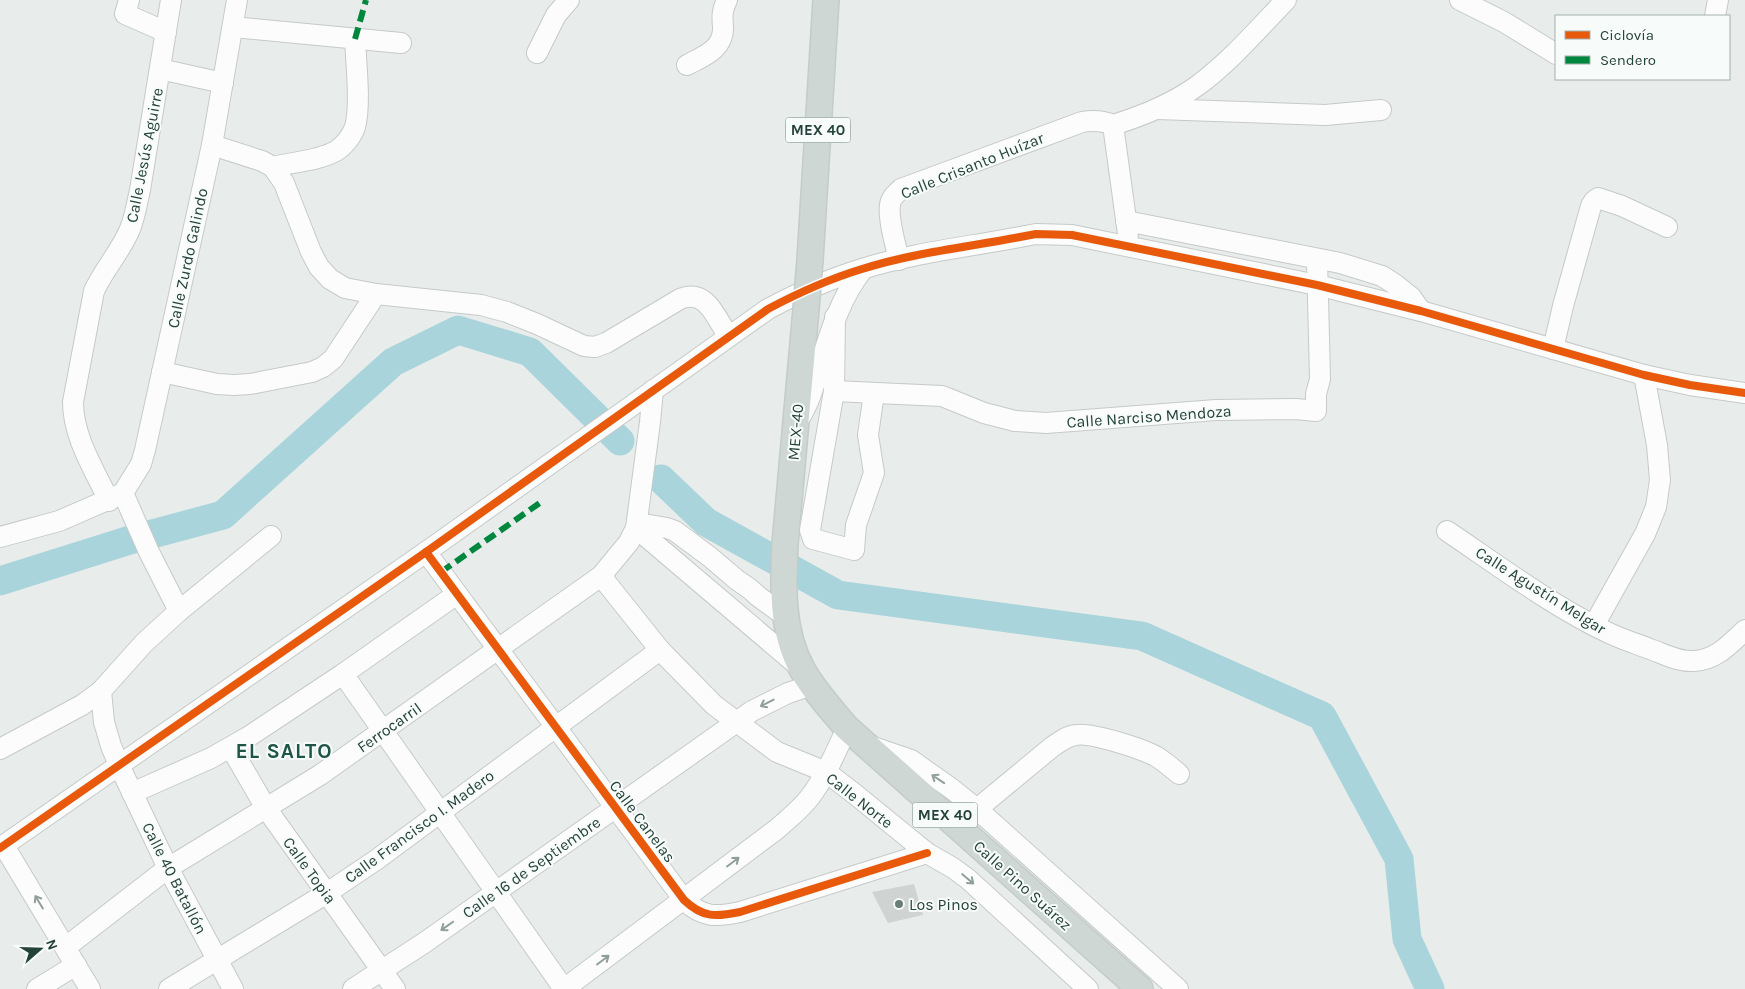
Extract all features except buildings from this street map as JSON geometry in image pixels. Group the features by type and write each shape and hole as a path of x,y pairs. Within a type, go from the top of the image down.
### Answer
{"main road":[{"name":"MEX-40","path":"785,616 783,578 785,544 810,260 826,0"},
{"name":"Calle Pino Suárez","path":"785,616 795,653 807,677 847,728 1140,989"}],"street":[{"name":"Calle Jesús Aguirre","path":"171,0 135,209 130,230 101,276 94,291 73,402 73,417 77,433 121,501 179,611"},
{"name":"Calle Zurdo Galindo","path":"121,501 141,464 212,145 237,0"},
{"path":"537,53 556,15 569,0"},
{"path":"688,65 714,50 720,43 723,34 723,7 727,0"},
{"name":"Calle Crisanto Huízar","path":"899,260 890,215 890,203 894,195 901,189 1082,122 1093,120 1113,124 1179,98 1232,56 1286,0"},
{"path":"1460,0 1504,22 1555,53"},
{"path":"1715,15 1718,0"},
{"path":"127,7 166,32"},
{"path":"233,27 401,44"},
{"path":"273,167 323,156 337,150 348,140 354,129 357,115 355,39"},
{"path":"160,69 223,83"},
{"path":"1155,109 1325,115 1381,110"},
{"path":"1113,124 1130,246"},
{"path":"212,145 273,167 284,183 311,252 319,267 330,279 345,288 507,312 538,324 584,346 606,343 680,299 688,296 697,296 705,300 728,336"},
{"path":"1553,349 1563,306 1594,201 1598,198 1613,203 1667,227"},
{"path":"1126,221 1317,259 1382,276 1412,296 1421,311"},
{"path":"90,989 66,947 2,847 426,552 728,336 768,309 804,290 863,269 899,260 1036,234 1072,235 1317,286 1421,311 1644,375 1690,385 1745,393"},
{"path":"1233,268 1236,243"},
{"name":"Calle Narciso Mendoza","path":"834,391 942,396 984,413 1015,421 1046,423 1216,410 1296,409 1316,411 1316,394 1320,379 1317,259"},
{"path":"796,423 810,397 836,317 852,282 863,269"},
{"path":"162,372 217,384 234,385 250,384 312,372 323,367 333,359 376,294"},
{"path":"836,317 834,391 810,530 813,539 854,550 856,525 874,473 868,435 874,393"},
{"path":"1594,625 1645,534 1656,507 1660,480 1644,375"},
{"name":"Ferrocarril","path":"66,947 168,868 320,775 601,576 629,542 636,528 653,390"},
{"path":"0,537 121,501"},
{"path":"785,616 675,531 644,524 636,528 807,677"},
{"name":"Calle Agustín Melgar","path":"1447,531 1558,606 1612,634 1677,659 1693,661 1707,659 1724,650 1745,630"},
{"path":"0,749 82,705 101,692 144,643 179,611 271,536"},
{"name":"Calle Canelas","path":"426,552 684,900 703,914 733,913 927,853"},
{"path":"601,576 660,650 714,705 736,722"},
{"path":"132,793 231,748 343,674 457,594"},
{"name":"Calle Francisco I. Madero","path":"168,989 218,961 376,860 660,650"},
{"path":"343,674 564,989 684,900 777,829 800,809 826,772 847,728"},
{"name":"Calle 16 de Septiembre","path":"353,989 382,971 736,722 788,692 807,677"},
{"name":"Calle 40 Batallón","path":"101,692 104,722 119,765 168,868 233,989"},
{"name":"Calle Norte","path":"736,722 777,752 826,772 927,853 968,879 1088,989"},
{"path":"977,809 1052,747 1064,738 1075,734 1086,735 1144,751 1159,758 1179,774"},
{"path":"867,745 911,760 952,789 977,809 1178,989"},
{"name":"Calle Topia","path":"231,748 266,808 395,989"},
{"path":"37,989 76,965"}],"waterway":[{"path":"0,581 130,540 223,515 393,362 458,330 530,352 620,441"},
{"path":"661,479 706,522 838,595 1142,636 1322,716 1399,859 1407,939 1430,989"}],"marked path":[{"path":"355,39 366,0"},
{"path":"441,572 544,500"}],"cycle path":[{"path":"0,848 426,552 768,309 826,282 881,263 920,254 1036,234 1072,235 1317,285 1421,311 1644,375 1690,385 1745,393"},
{"path":"426,552 684,900 697,910 710,915 740,912 927,853"}],"place":[{"name":"Los Pinos","path":"899,904"}],"district":[{"name":"EL SALTO","path":"284,751"}]}
